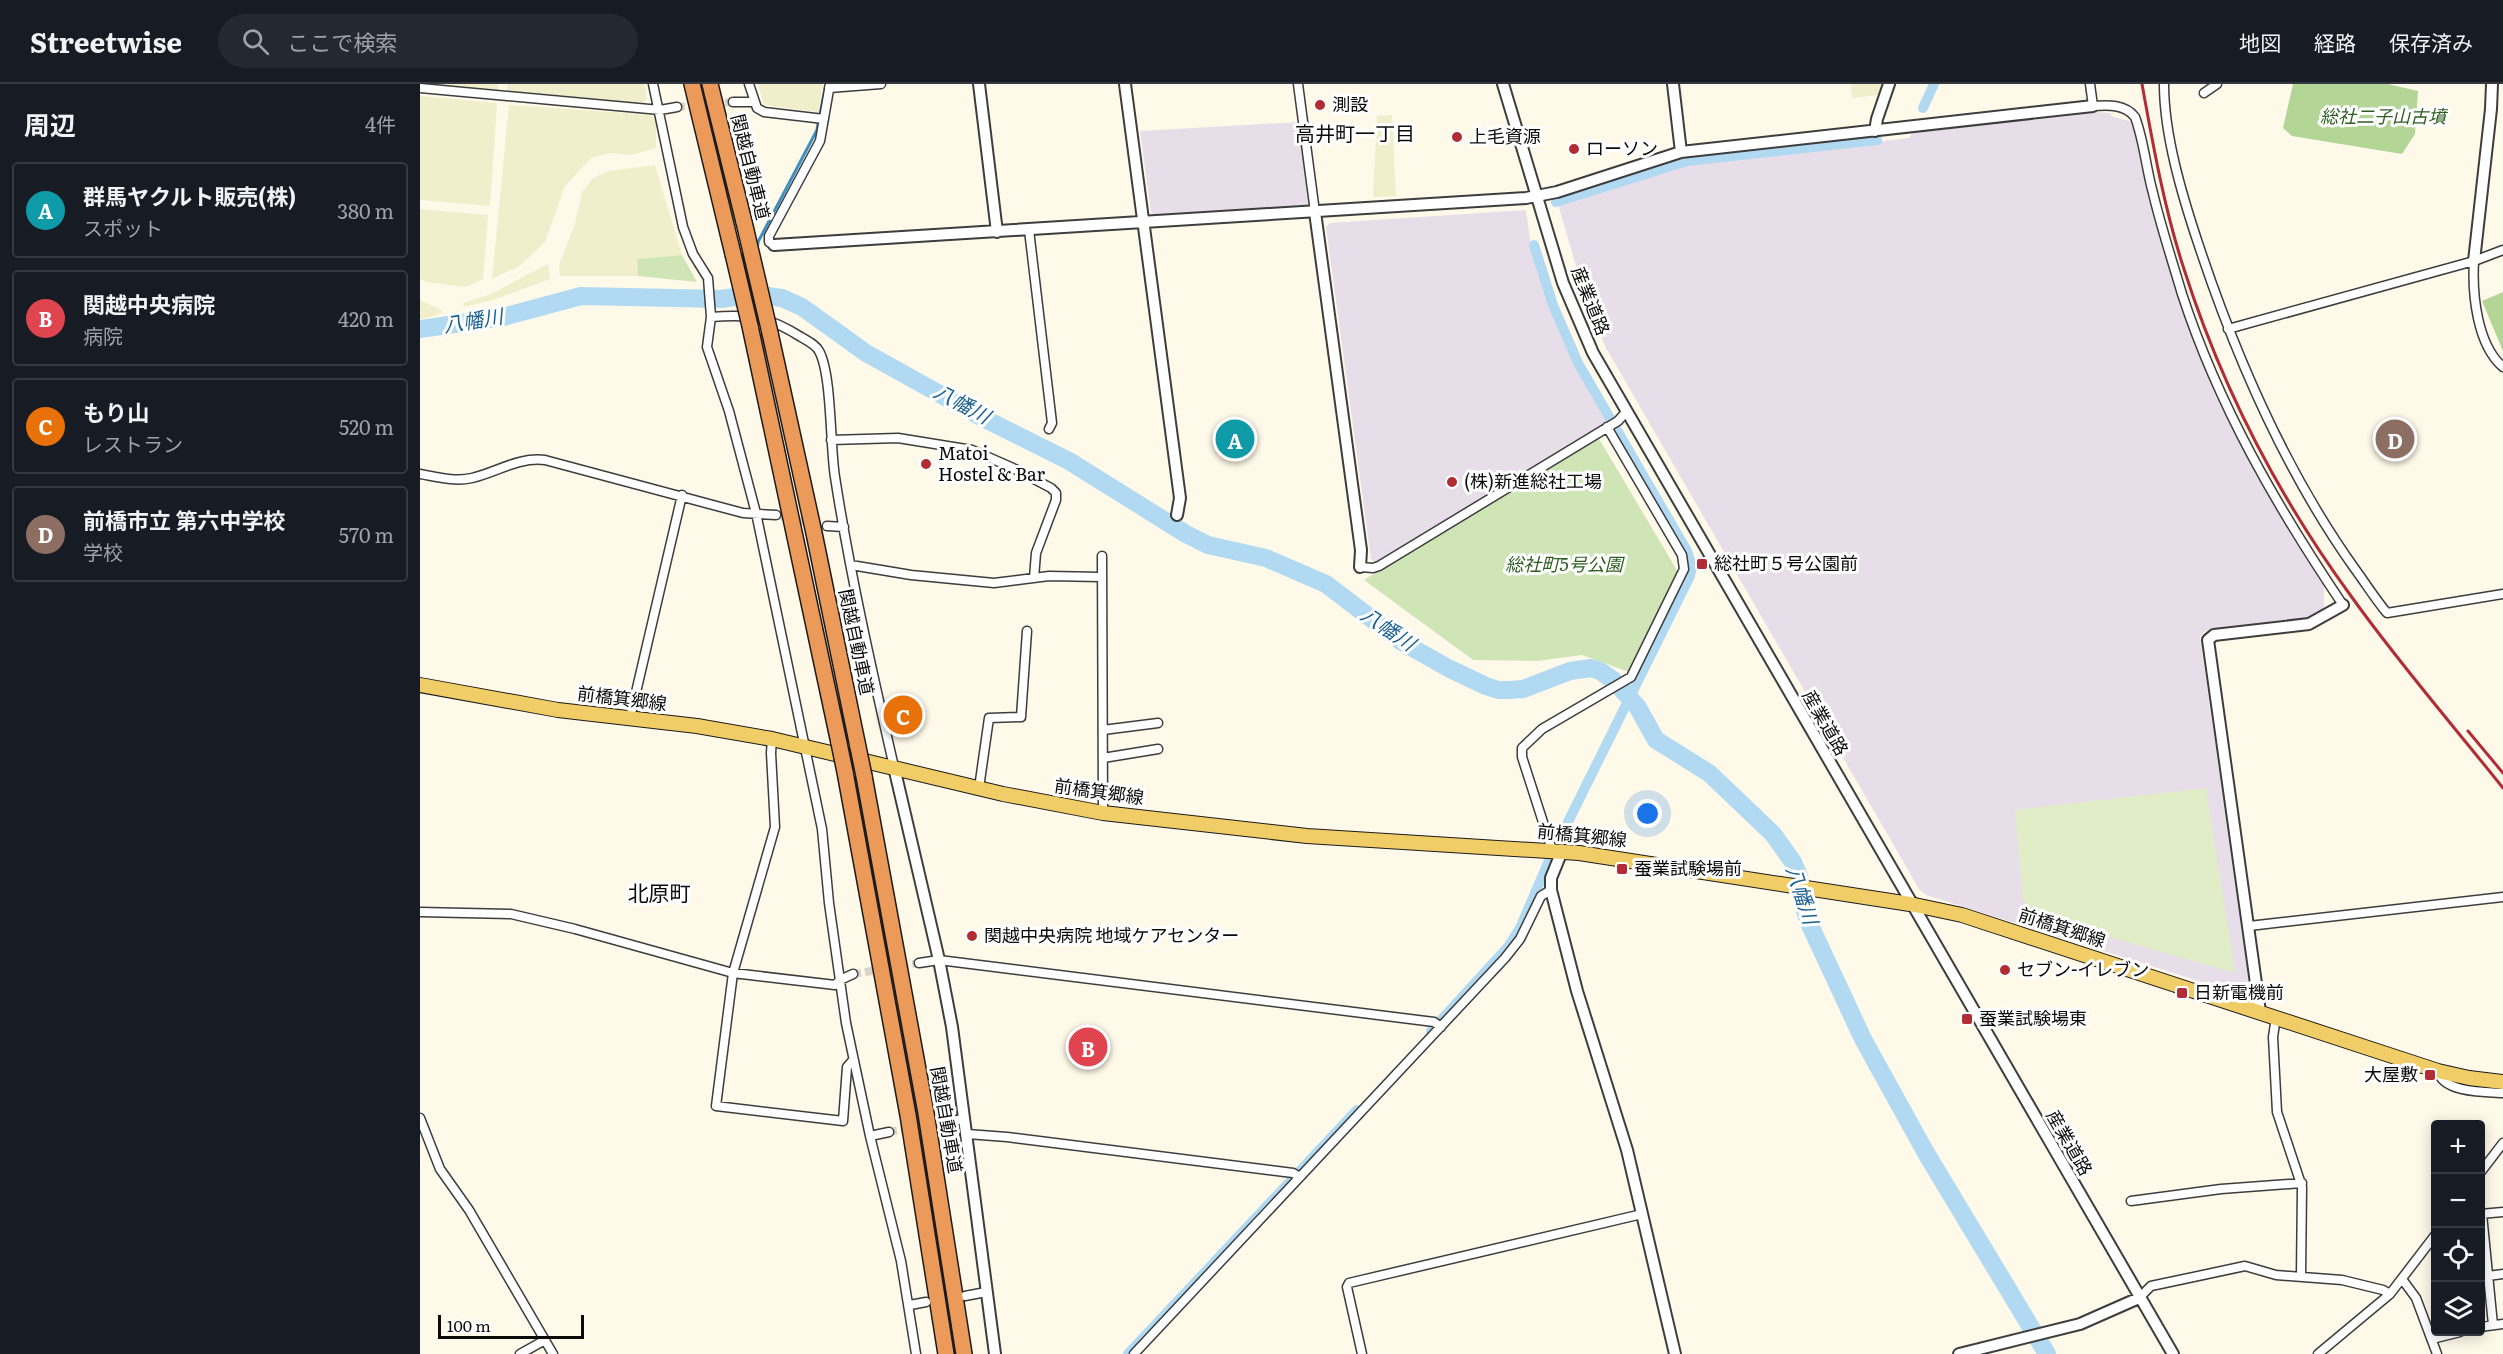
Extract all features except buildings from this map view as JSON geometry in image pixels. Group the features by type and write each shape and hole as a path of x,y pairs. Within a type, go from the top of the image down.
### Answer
{"highway":[{"name":"関越自動車道","path":"692,84 750,326 839,743 908,1115 946,1354"},
{"name":"関越自動車道","path":"710,84 770,333 864,776 926,1113 964,1354"}],"main road":[{"name":"前橋箕郷線","path":"420,685 558,710 697,726 772,740 1048,804 1103,813 1307,836 1557,850 1910,904 1962,915 2439,1071 2469,1078 2503,1082"}],"street":[{"path":"653,84 683,227 693,254 706,273 711,314 707,347 729,411 756,513 824,839 829,903 853,1060 901,1261 910,1305 916,1354"},
{"path":"749,84 757,108 764,112 824,119"},
{"path":"881,84 829,86 820,141 769,236 768,242 774,245 997,232 1537,196 1681,152 2093,106 2120,107 2130,111 2135,117 2183,295 2215,381 2270,490 2312,560 2343,605 2309,624 2214,634 2208,640 2260,1012"},
{"path":"979,84 997,232"},
{"path":"1125,84 1179,498 1177,515"},
{"path":"1298,84 1361,550 1360,567 1379,566 1607,427 1626,412"},
{"name":"産業道路","path":"1503,84 1563,283 1593,353 1910,904 2173,1354"},
{"path":"1673,84 1681,152"},
{"path":"1875,131 1889,84"},
{"path":"2090,84 2093,106"},
{"path":"2164,84 2170,135 2183,198 2228,329 2297,480 2336,542 2387,613 2503,594"},
{"path":"2204,93 2217,84"},
{"path":"2492,84 2474,261 2476,309 2491,354 2503,367"},
{"path":"420,88 660,110 677,107"},
{"path":"733,102 754,102"},
{"path":"1029,230 1052,423 1049,429"},
{"path":"2228,329 2474,261 2503,250"},
{"path":"711,314 761,317 786,327 817,348 821,355 826,379 831,440 851,565 952,1027 995,1354"},
{"path":"1607,427 1682,555 1684,564 1682,574 1634,673 1626,681 1542,729 1522,748 1522,757 1557,850 1551,890 1577,991 1621,1128 1675,1354"},
{"path":"831,440 898,438 972,450 1051,488 1056,493 1056,500 1036,554 1034,578"},
{"path":"420,474 463,480 522,460 536,459 682,495 743,513 776,515"},
{"path":"630,718 682,495"},
{"path":"827,526 844,527"},
{"path":"1102,556 1103,813"},
{"path":"851,565 911,575 986,582 1008,582 1034,578 1101,577"},
{"path":"979,788 989,718 1021,717 1028,632"},
{"path":"1104,730 1158,723"},
{"path":"772,740 775,827 733,973 716,1106 843,1121 847,1067 853,1060"},
{"path":"1104,758 1158,748"},
{"path":"1134,1354 1513,950 1540,896 1551,890"},
{"path":"2249,926 2503,897"},
{"path":"420,912 511,914 575,928 733,973 835,985 840,980 854,974"},
{"path":"919,963 939,960 1434,1022 1441,1027"},
{"path":"2276,1017 2273,1037 2277,1112 2302,1184 2301,1277"},
{"path":"2439,1071 2442,1080 2452,1086 2503,1093"},
{"path":"420,1118 440,1169 469,1209 553,1354"},
{"path":"944,1122 964,1119"},
{"path":"870,1136 888,1132"},
{"path":"967,1134 1007,1137 1282,1172 1300,1177"},
{"path":"2485,1168 2503,1143"},
{"path":"2131,1201 2221,1189 2302,1184"},
{"path":"2485,1214 2503,1212"},
{"path":"1362,1354 1347,1287 1349,1283 1642,1214"},
{"path":"2483,1228 2493,1325"},
{"path":"2318,1354 2390,1294 2431,1241"},
{"path":"1959,1354 2092,1320 2139,1298 2151,1286 2236,1267 2245,1266 2276,1275 2342,1280 2383,1290 2390,1294"},
{"path":"2488,1276 2503,1274"},
{"path":"2402,1279 2416,1298 2437,1354"},
{"path":"965,1296 986,1292"},
{"path":"910,1305 926,1302"},
{"path":"2485,1326 2503,1324"},
{"path":"2432,1339 2444,1336"},
{"path":"520,1354 545,1340"}],"shaded area":[{"path":"420,84 498,84 498,91 420,86"},
{"path":"507,84 645,84 647,99 642,104 507,90"},
{"path":"758,84 823,84 818,112 764,105"},
{"path":"1851,84 1883,84 1879,95 1852,98"},
{"path":"420,96 497,103 490,206 420,200"},
{"path":"509,105 651,115 656,122 656,148 631,155 611,153 591,158 565,186 545,242 521,265 492,279"},
{"path":"2095,112 2109,113 2114,117 2133,122 2144,179 2161,240 2196,348 2215,395 2257,477 2324,586 2324,609 2308,619 2210,629 2200,637 2250,988 2243,995 1926,895 1919,889 1606,348 1589,311 1558,204 1684,163 1909,138 1913,133"},
{"path":"1392,115 1396,196 1373,197 1377,116"},
{"path":"1301,122 1311,200 1306,207 1157,218 1151,212 1140,131"},
{"path":"655,165 682,255 637,259 638,276 560,276 559,265 575,224 582,192 593,178 609,171"},
{"path":"420,209 488,215 483,279 465,287 420,279"},
{"name":"(株)新進総社工場","path":"1526,210 1531,246 1548,301 1568,352 1609,422 1376,563 1371,559 1326,227 1330,223"},
{"path":"548,264 550,279 493,300 464,307 463,303 491,294"},
{"path":"420,300 443,311 438,315 420,319"}],"green space":[{"name":"総社二子山古墳","path":"2293,84 2388,84 2418,91 2415,134 2402,154 2292,136 2283,128"},
{"path":"682,255 697,282 638,276 637,259"},
{"path":"2503,292 2503,351 2482,301"},
{"name":"総社町5号公園","path":"1598,437 1678,572 1629,672 1582,655 1537,661 1473,660 1364,580"},
{"path":"2206,788 2235,973 2033,915 2023,899 2015,810"}],"waterway":[{"path":"1923,108 1934,84"},
{"path":"820,114 825,89"},
{"path":"757,250 758,242 817,130 818,123"},
{"path":"1556,202 1687,161 1877,140"},
{"path":"1534,245 1553,305 1578,363 1687,551 1692,567 1690,576 1561,836"},
{"name":"八幡川","path":"420,329 503,317 581,296 721,299 755,294 782,298 802,307 866,353 981,417 1069,461 1186,534 1208,545 1266,558 1326,584 1402,642 1486,686 1498,690 1523,689 1570,671 1591,668 1600,671 1613,680 1637,706 1656,740 1709,773 1773,834 1793,862 1799,876 1802,901 1809,923 1863,1039 1926,1153 2047,1354"},
{"path":"1431,1031 1508,947 1520,928 1548,863"},
{"path":"1128,1354 1357,1110"}],"tunnel":[{"path":"677,107 733,102"},
{"path":"776,515 827,526"},
{"path":"853,974 919,963"},
{"path":"889,1132 943,1122"}],"railway":[{"path":"2142,84 2176,244 2215,353 2254,437 2299,519 2324,558 2406,669 2503,788"},
{"path":"2468,731 2503,773"}],"place":[{"name":"測設","path":"1320,105"},
{"name":"上毛資源","path":"1457,137"},
{"name":"ローソン","path":"1574,149"},
{"name":"群馬ヤクルト販売(株)","path":"1235,439"},
{"name":"前橋市立 第六中学校","path":"2395,439"},
{"name":"Matoi Hostel & Bar","path":"926,464"},
{"name":"(株)新進総社工場","path":"1452,482"},
{"name":"総社町５号公園前","path":"1702,564"},
{"name":"もり山","path":"903,715"},
{"name":"蚕業試験場前","path":"1622,869"},
{"name":"関越中央病院 地域ケアセンター","path":"972,936"},
{"name":"セブン-イレブン","path":"2005,970"},
{"name":"日新電機前","path":"2182,993"},
{"name":"蚕業試験場東","path":"1967,1019"},
{"name":"関越中央病院","path":"1088,1047"},
{"name":"大屋敷","path":"2430,1075"}],"district":[{"name":"高井町一丁目","path":"1355,134"},
{"name":"北原町","path":"659,894"}]}
